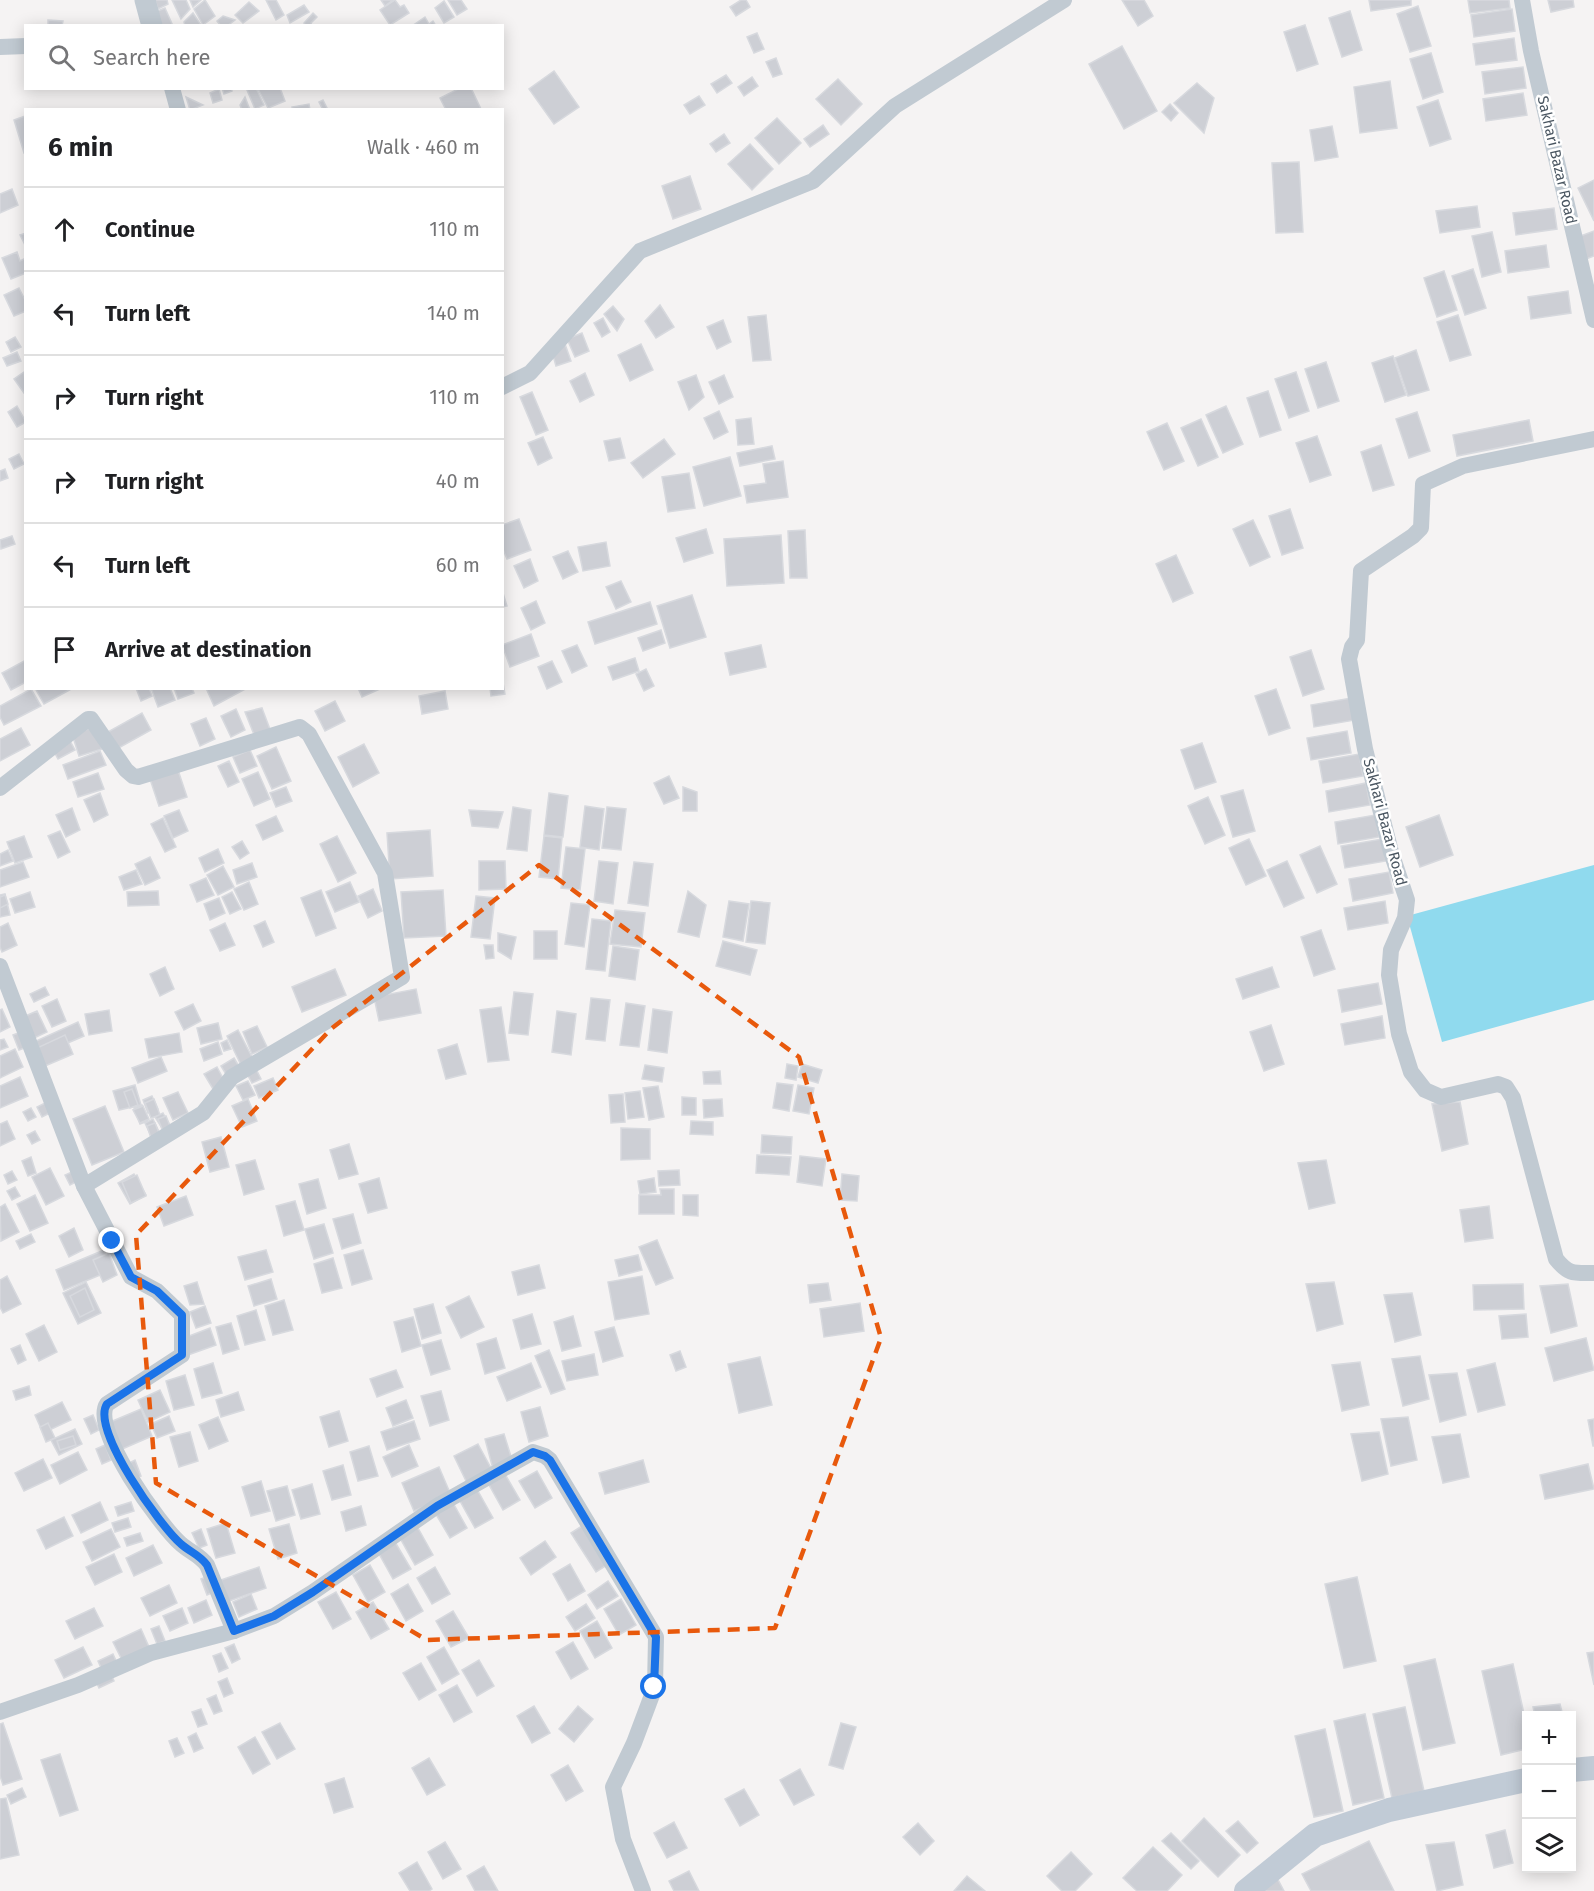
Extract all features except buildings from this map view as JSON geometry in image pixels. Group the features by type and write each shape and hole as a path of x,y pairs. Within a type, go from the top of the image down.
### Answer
{"main road":[{"path":"1576,1770 1594,1768"},
{"path":"1246,1891 1315,1835 1389,1810 1522,1781"}],"street":[{"path":"145,0 151,24"},
{"path":"504,386 530,373 640,251 813,181 895,106 1064,0"},
{"name":"Sakhari Bazar Road","path":"1522,0 1531,51 1594,320"},
{"path":"0,47 24,46"},
{"path":"173,90 177,108"},
{"name":"Sakhari Bazar Road","path":"1594,439 1463,465 1423,484 1421,528 1413,536 1361,571 1357,640 1352,647 1349,659 1365,749 1391,852 1407,900 1405,918 1391,950 1389,975 1399,1034 1412,1072 1425,1090 1442,1097 1498,1084 1506,1087 1513,1098 1556,1258 1565,1270 1572,1273 1594,1273"},
{"path":"0,788 90,718 126,770 138,777 300,727 309,734 385,873 402,977 232,1077 203,1113 84,1186"},
{"path":"0,966 84,1186 131,1277 157,1291 182,1315 182,1355 107,1404 104,1412 116,1450 137,1489 163,1524 207,1565 234,1631"},
{"path":"0,1712 78,1685 151,1653 234,1631 274,1616 313,1592 437,1506 533,1452 550,1460 656,1637 654,1687 634,1743 613,1787 623,1839 643,1891"}],"highlighted area":[{"path":"539,865 799,1057 881,1338 775,1628 427,1640 156,1483 136,1235 331,1029"}],"water":[{"path":"1594,865 1594,1000 1442,1042 1407,916"}],"route":[{"path":"112,1241 131,1277 157,1291 182,1315 182,1355 107,1404 104,1412 106,1424 116,1450 137,1489 163,1524 207,1565 234,1631 274,1616 313,1592 437,1506 533,1452 550,1460 656,1637 654,1687"}]}
